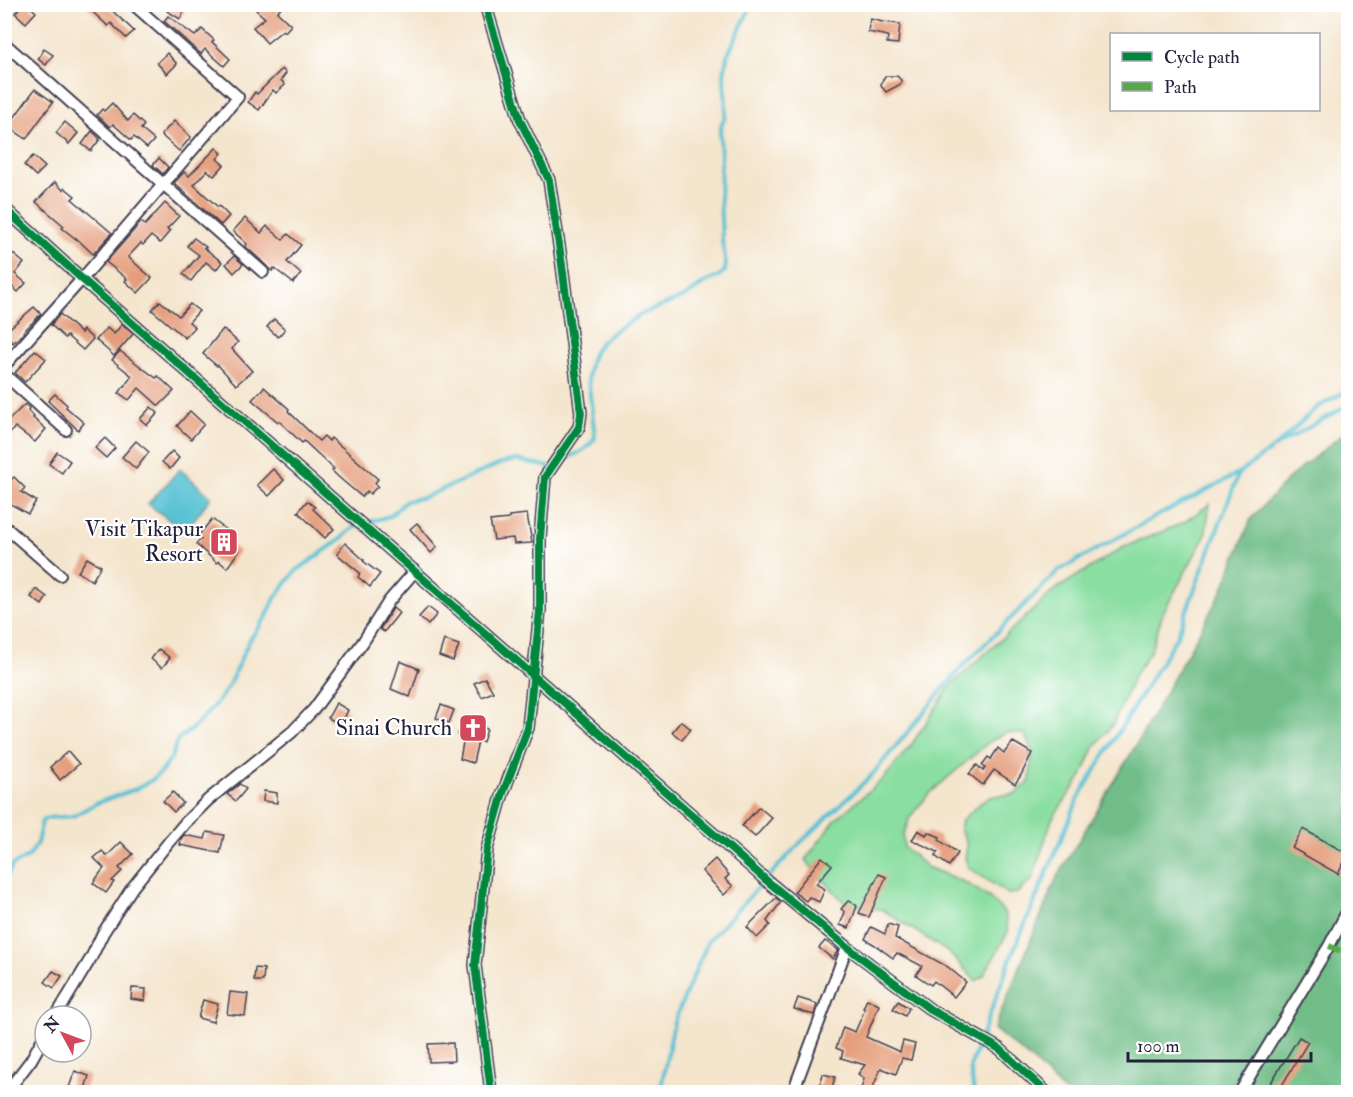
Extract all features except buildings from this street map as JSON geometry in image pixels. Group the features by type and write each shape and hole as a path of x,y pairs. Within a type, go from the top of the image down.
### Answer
{"street":[{"path":"4,366 238,97 133,4"},
{"path":"484,4 520,120 549,180 581,413 579,427 545,477 540,537 540,610 528,728 502,793 487,849 475,965 491,1092"},
{"path":"4,43 263,272"},
{"path":"4,208 766,880 847,947 931,1010 1000,1049 1046,1092"},
{"path":"4,374 66,430"},
{"path":"4,526 60,575"},
{"path":"63,1004 103,933 132,888 168,843 208,800 292,732 314,710 363,642 389,601 415,571"},
{"path":"1240,1092 1329,946 1348,910"},
{"path":"793,1092 847,947"},
{"path":"9,1092 33,1056"}],"green space":[{"path":"1348,430 1348,1092 1320,1086 1315,1092 1064,1092 1035,1063 994,1029 1057,877 1139,740 1222,591 1251,519 1290,477"},
{"path":"1210,504 1205,536 1163,613 1151,650 1134,676 1113,724 1094,748 1082,776 1052,819 1032,880 1017,893 1008,894 968,867 965,858 966,843 960,830 962,820 984,800 993,796 1015,794 1030,781 1032,751 1025,734 1007,732 989,742 929,794 910,817 903,836 904,847 927,867 964,882 990,898 1005,913 1008,932 984,975 976,981 948,952 883,910 845,903 805,860 836,819 884,778 912,744 951,685 1056,589 1122,548 1183,523"}],"water":[{"path":"180,469 211,497 185,532 148,504"}],"waterway":[{"path":"559,463 583,450 595,438 588,377 594,352 601,342 642,314 684,297 725,271 720,197 720,133 726,110 724,75 727,56 752,4"},
{"path":"1280,442 1316,408 1348,390"},
{"path":"974,1092 970,1067 1013,952 1079,797 1177,636 1239,473 1276,446 1348,405"},
{"path":"4,881 13,865 28,857 32,852 37,843 42,821 48,818 73,816 97,803 136,789 162,771 171,758 178,739 202,719 228,687 249,641 267,616 275,598 296,571 353,528 390,516 406,501 425,497 502,463 517,460 550,467"},
{"path":"660,1092 674,1022 708,941 799,844 871,776 959,670 1058,571 1239,473"}],"marked path":[{"path":"1329,946 1348,954"}],"cycle path":[{"path":"485,4 520,120 549,180 581,413 579,427 545,477 540,538 540,610 528,728 503,793 487,849 475,965 491,1092"},
{"path":"4,208 766,880 847,947 931,1010 1000,1049 1046,1092"}],"place":[{"name":"Visit Tikapur Resort","path":"224,542"},
{"name":"Sinai Church","path":"473,728"}]}
